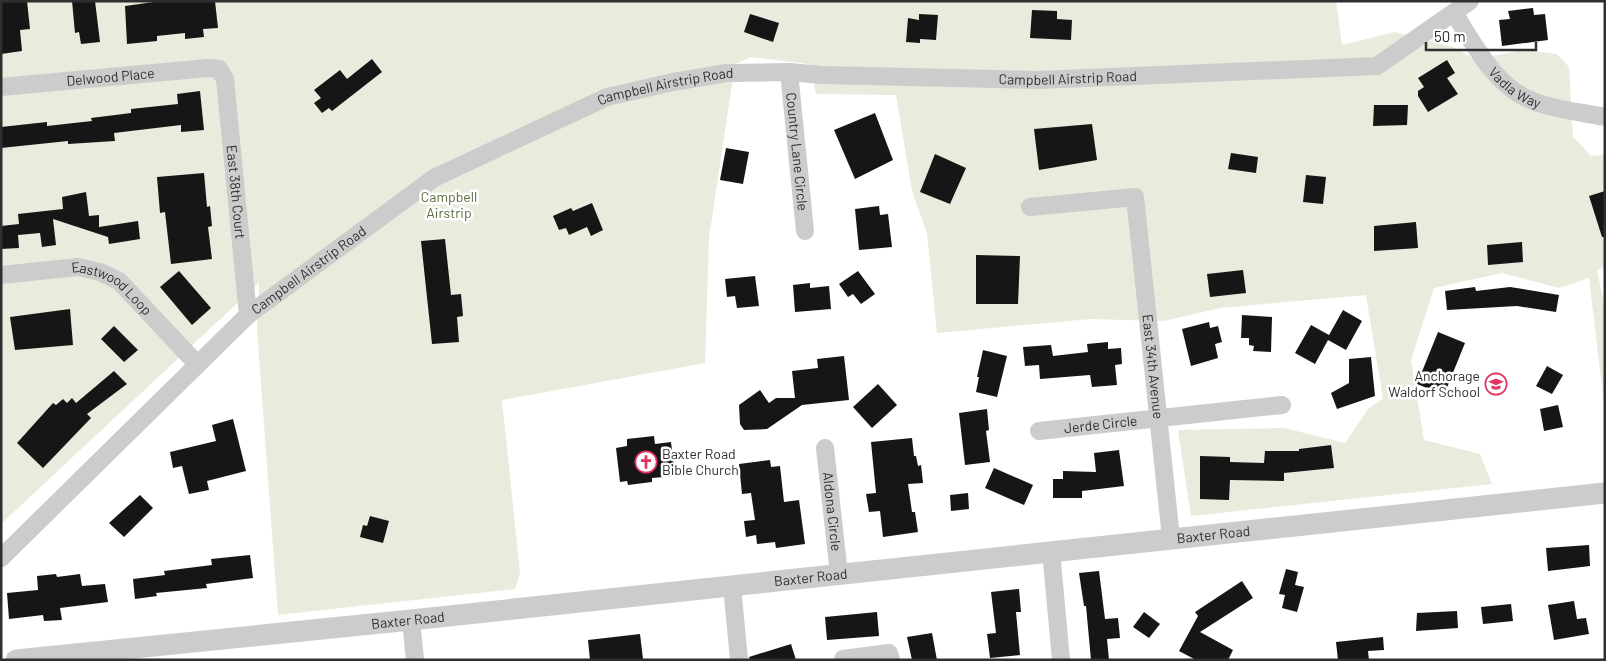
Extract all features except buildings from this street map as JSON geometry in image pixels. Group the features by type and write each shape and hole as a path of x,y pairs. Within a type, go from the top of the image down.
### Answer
{"street":[{"name":"Campbell Airstrip Road","path":"1,558 248,316 434,178 607,97 673,82 727,73 789,72 822,75 1038,80 1377,66 1470,1"},
{"name":"Vadla Way","path":"1454,12 1485,61 1507,85 1532,101 1605,117"},
{"name":"Delwood Place","path":"1,86 208,68 219,69"},
{"name":"East 38th Court","path":"219,69 225,79 248,316"},
{"name":"Country Lane Circle","path":"789,72 805,231"},
{"name":"East 34th Avenue","path":"1030,207 1135,197 1160,418 1171,538"},
{"name":"Eastwood Loop","path":"1,275 78,267 100,272 119,281 197,364"},
{"name":"Jerde Circle","path":"1039,431 1282,404"},
{"name":"Aldona Circle","path":"825,448 839,574"},
{"name":"Baxter Road","path":"16,660 1605,493"},
{"path":"1051,551 1061,660"},
{"path":"732,586 739,660"},
{"path":"410,620 415,660"},
{"path":"843,659 888,653 891,660"}],"green space":[{"name":"Campbell Airstrip","path":"1,1 1336,1 1342,45 1395,32 1453,47 1474,59 1525,50 1557,54 1569,67 1573,137 1591,156 1605,155 1605,266 1597,271 1605,307 1605,394 1603,395 1589,278 1559,288 1502,273 1434,288 1411,360 1424,440 1480,454 1492,484 1191,516 1178,430 1284,428 1345,443 1369,408 1383,399 1366,295 1220,308 1164,321 1090,319 937,333 927,233 912,191 896,95 816,94 809,64 751,57 735,64 709,238 705,363 502,400 520,573 515,589 278,615 257,329 259,283 1,524"}],"place":[{"name":"Anchorage Waldorf School","path":"1496,384"},
{"name":"Baxter Road Bible Church","path":"646,462"}]}
